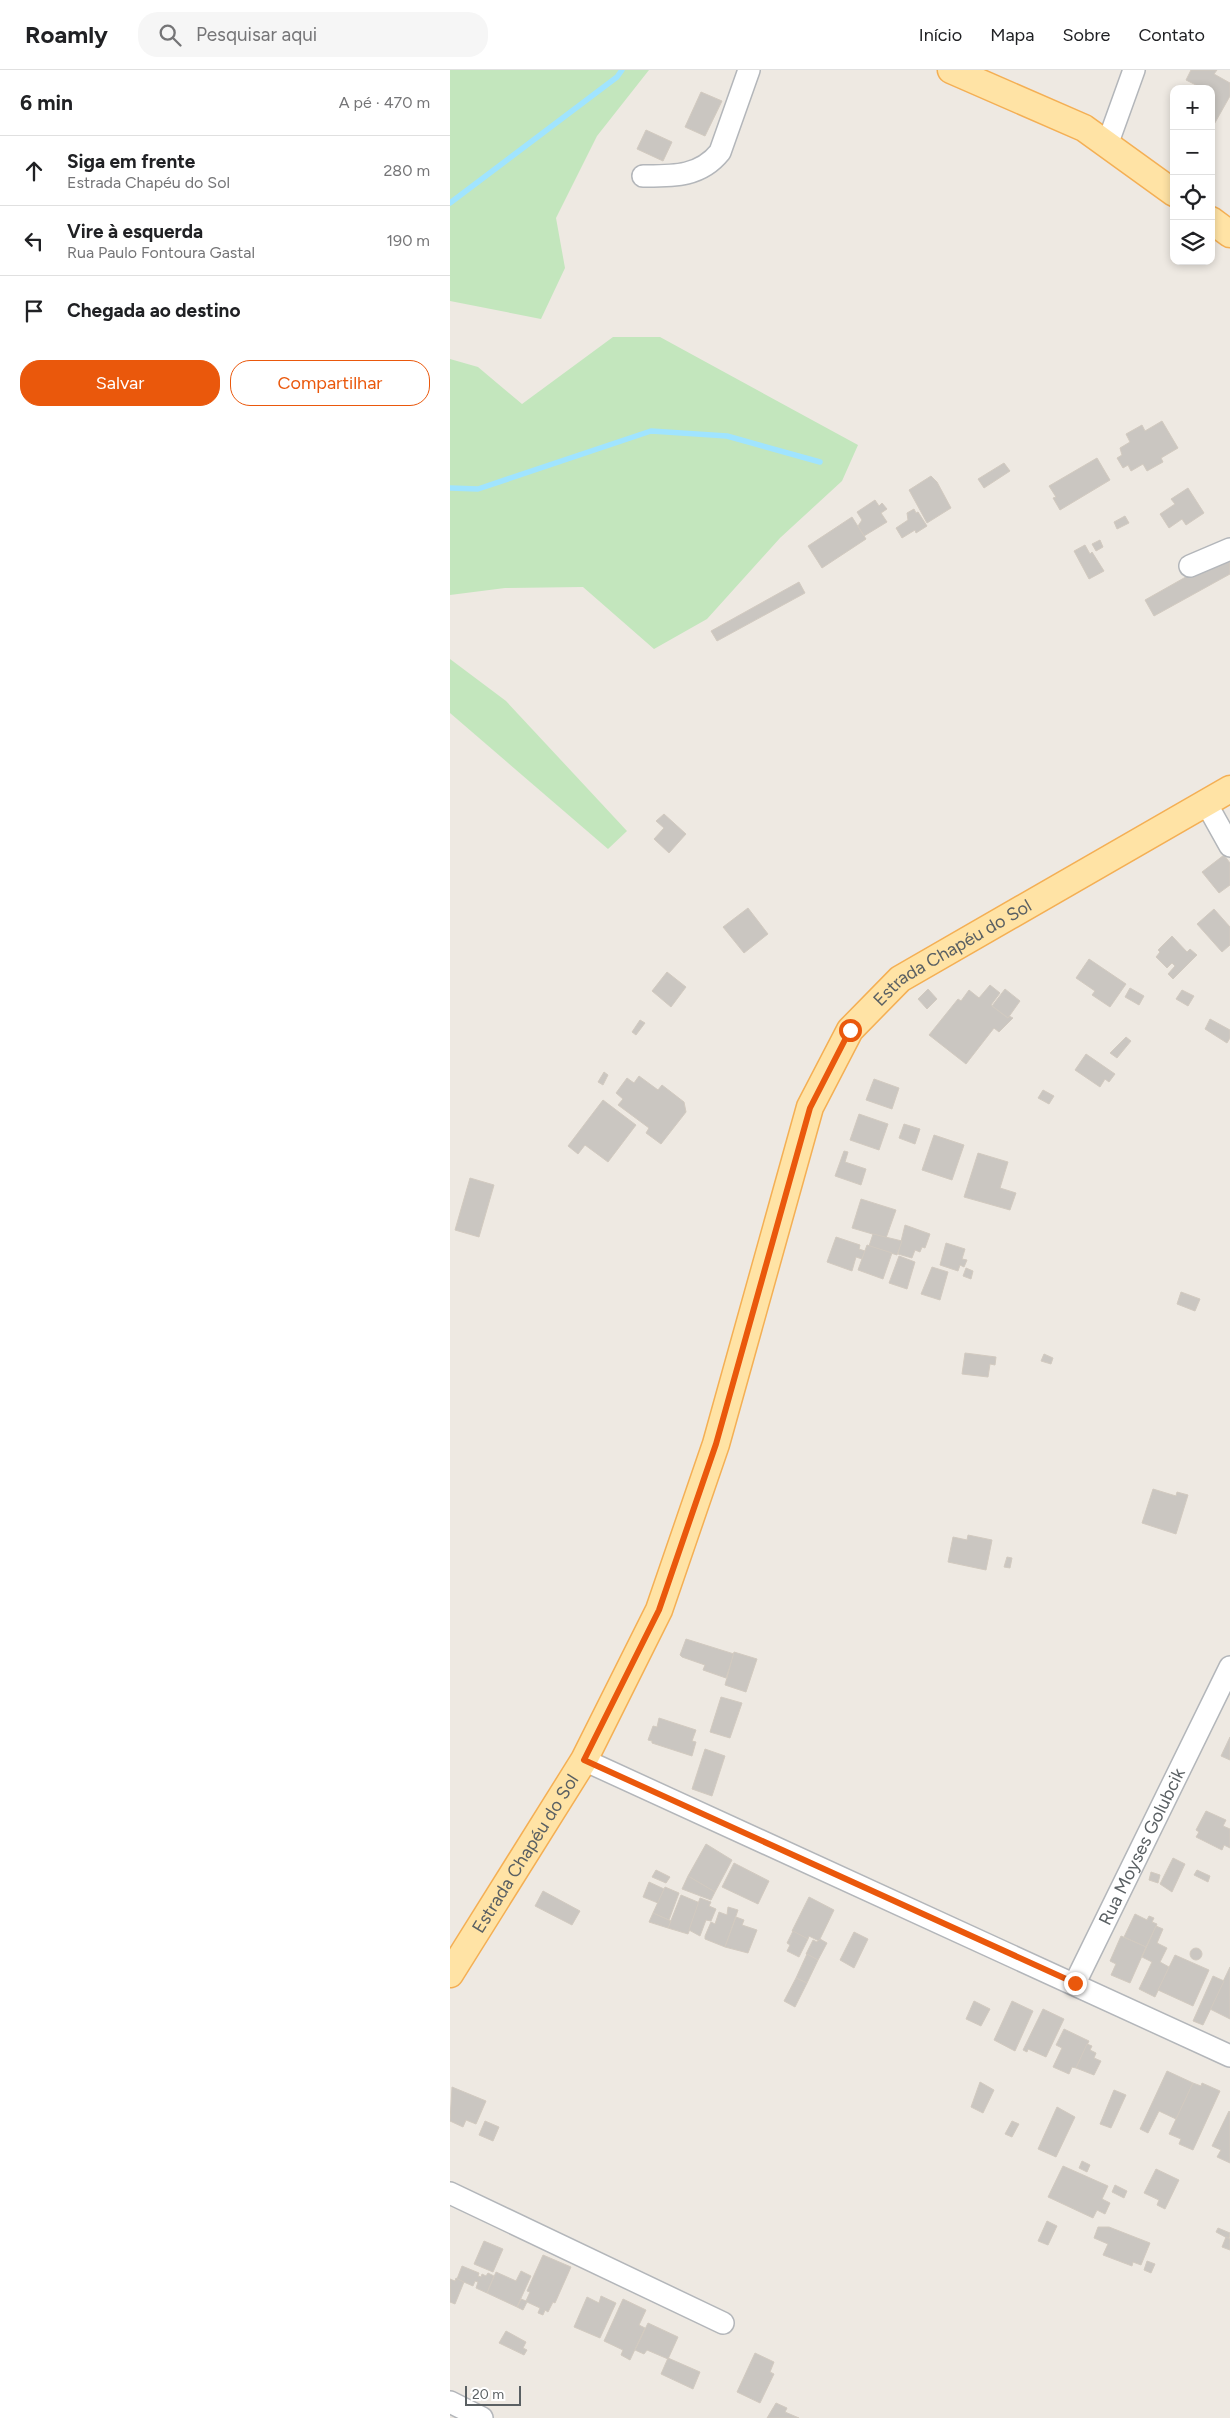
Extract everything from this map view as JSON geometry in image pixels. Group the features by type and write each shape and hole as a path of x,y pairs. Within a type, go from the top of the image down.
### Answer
{"main road":[{"path":"951,70 1084,128 1170,190"},
{"path":"1215,223 1230,234"},
{"name":"Estrada Chapéu do Sol","path":"450,1974 584,1760 659,1610 716,1444 810,1108 850,1030 900,979 1230,789"}],"street":[{"path":"643,176 693,173 712,163 720,152 749,70"},
{"path":"1106,145 1134,70"},
{"path":"1190,566 1230,549"},
{"path":"1206,803 1230,846"},
{"name":"Rua Moyses Golubcik","path":"1075,1983 1220,1710 1230,1667"},
{"path":"584,1760 1075,1983 1230,2056"},
{"path":"450,2193 723,2323"},
{"path":"450,2402 482,2418"}],"green space":[{"path":"450,70 649,70 597,136 556,218 565,268 541,319 450,301"},
{"path":"613,337 660,337 858,445 842,481 780,538 707,619 654,649 583,587 505,588 450,595 450,359 478,367 522,404"},
{"path":"450,659 506,701 627,831 608,849 450,713"}],"building":[{"path":"1191,70 1217,70 1214,74 1230,83 1230,96 1215,123 1215,85 1196,85 1186,80"},
{"path":"701,92 722,101 705,136 685,127"},
{"path":"646,130 672,142 663,161 637,149"},
{"path":"1162,421 1178,448 1161,458 1163,462 1147,471 1143,464 1131,471 1128,465 1123,468 1117,458 1122,455 1120,448 1130,442 1126,434 1142,425 1145,431"},
{"path":"1097,458 1110,480 1060,510 1053,498 1056,497 1049,486"},
{"path":"1004,463 1010,471 984,488 978,479"},
{"path":"931,476 937,482 951,508 927,523 909,490"},
{"path":"1188,488 1204,513 1186,525 1182,519 1169,528 1160,514 1175,504 1171,499"},
{"path":"875,500 879,506 882,503 887,509 881,513 887,522 864,536 858,526 862,520 857,512"},
{"path":"914,509 927,526 916,533 915,530 902,538 896,528 908,520 907,513"},
{"path":"1125,516 1129,523 1117,529 1114,522"},
{"path":"852,517 866,539 822,568 808,546"},
{"path":"1100,540 1103,547 1096,551 1092,544"},
{"path":"1085,545 1090,554 1092,552 1104,571 1089,579 1074,551"},
{"path":"1223,556 1230,559 1230,574 1154,616 1145,600"},
{"path":"799,582 805,593 717,641 711,631"},
{"path":"664,814 686,834 669,853 654,839 664,828 656,821"},
{"path":"1224,855 1230,863 1230,885 1219,893 1202,872"},
{"path":"748,908 768,934 744,953 723,927"},
{"path":"1214,909 1230,927 1230,945 1222,952 1197,924"},
{"path":"1172,936 1187,952 1190,949 1197,955 1173,979 1168,974 1175,966 1172,963 1167,968 1156,957 1160,952 1158,950"},
{"path":"1089,959 1126,984 1110,1007 1092,995 1095,991 1076,978"},
{"path":"667,972 686,987 671,1007 652,991"},
{"path":"990,985 1000,993 991,1005 1008,1018 1009,1016 1013,1018 999,1032 994,1028 966,1064 929,1035 958,999 961,1001 969,990 979,998"},
{"path":"1130,988 1144,996 1139,1005 1125,997"},
{"path":"928,989 937,999 927,1009 918,999"},
{"path":"1005,989 1020,1001 1008,1018 992,1006"},
{"path":"1182,990 1194,996 1188,1006 1176,999"},
{"path":"1210,1019 1230,1030 1230,1038 1227,1043 1205,1029"},
{"path":"640,1020 645,1023 636,1035 632,1032"},
{"path":"1126,1037 1131,1041 1117,1058 1110,1053"},
{"path":"1086,1054 1115,1074 1109,1082 1105,1079 1100,1087 1075,1070"},
{"path":"604,1072 608,1075 603,1085 598,1082"},
{"path":"639,1076 658,1090 662,1085 684,1102 686,1112 661,1144 646,1133 649,1128 618,1105 623,1099 616,1093 627,1078 634,1083"},
{"path":"874,1079 899,1088 892,1109 866,1100"},
{"path":"1043,1090 1054,1096 1049,1104 1038,1098"},
{"path":"603,1100 636,1125 608,1162 585,1145 578,1154 568,1146"},
{"path":"859,1114 888,1124 879,1150 850,1140"},
{"path":"904,1124 920,1129 915,1144 899,1138"},
{"path":"934,1135 964,1145 952,1180 922,1170"},
{"path":"844,1151 848,1152 845,1162 866,1169 861,1185 835,1176"},
{"path":"978,1153 1008,1162 1000,1188 1016,1193 1010,1210 964,1197"},
{"path":"470,1178 494,1185 479,1237 455,1230"},
{"path":"861,1199 896,1210 886,1238 852,1228"},
{"path":"905,1225 930,1234 925,1248 922,1247 920,1252 915,1250 912,1258 898,1254"},
{"path":"873,1234 902,1241 897,1255 869,1246"},
{"path":"836,1237 860,1245 859,1249 865,1251 862,1259 856,1257 852,1271 827,1262"},
{"path":"946,1243 965,1249 962,1259 967,1260 964,1267 960,1265 958,1271 940,1265"},
{"path":"867,1245 892,1253 883,1279 858,1270"},
{"path":"899,1256 915,1262 907,1289 889,1283"},
{"path":"932,1267 948,1272 940,1300 921,1294"},
{"path":"966,1268 973,1271 971,1279 963,1276"},
{"path":"1181,1292 1200,1299 1195,1311 1177,1304"},
{"path":"965,1353 996,1357 995,1365 990,1364 988,1377 962,1374"},
{"path":"1044,1354 1053,1358 1051,1364 1041,1361"},
{"path":"1153,1489 1176,1496 1177,1492 1188,1495 1176,1534 1142,1523"},
{"path":"968,1535 992,1540 986,1570 948,1562 953,1537 967,1540"},
{"path":"1007,1557 1012,1558 1010,1568 1004,1567"},
{"path":"686,1639 734,1654 726,1678 703,1670 705,1665 682,1657 680,1655"},
{"path":"734,1652 757,1659 746,1692 725,1685"},
{"path":"721,1697 742,1703 730,1738 710,1732"},
{"path":"659,1718 696,1730 692,1741 696,1742 692,1756 648,1740 653,1726 657,1727"},
{"path":"1230,1737 1230,1760 1221,1756"},
{"path":"705,1749 725,1756 712,1796 692,1789"},
{"path":"1206,1811 1226,1820 1223,1826 1230,1829 1230,1848 1224,1845 1222,1850 1196,1837 1199,1832 1196,1830"},
{"path":"706,1844 732,1860 715,1892 688,1876"},
{"path":"1173,1858 1185,1864 1172,1892 1160,1884"},
{"path":"734,1863 769,1881 758,1904 722,1887"},
{"path":"656,1870 670,1877 666,1883 652,1877"},
{"path":"1197,1870 1210,1876 1208,1882 1194,1875"},
{"path":"1151,1872 1160,1875 1158,1883 1149,1880"},
{"path":"688,1876 715,1892 711,1900 682,1889"},
{"path":"649,1882 664,1889 658,1903 643,1897"},
{"path":"665,1887 679,1893 669,1920 653,1913"},
{"path":"543,1891 580,1911 572,1925 535,1906"},
{"path":"681,1895 700,1903 688,1934 668,1928"},
{"path":"809,1897 834,1910 819,1941 809,1936 808,1939 792,1931"},
{"path":"700,1898 711,1902 709,1906 716,1909 711,1921 706,1920 700,1936 689,1930"},
{"path":"728,1907 738,1910 725,1947 705,1939 705,1936 711,1922 715,1924 719,1912 727,1915"},
{"path":"653,1913 671,1921 668,1928 649,1922"},
{"path":"1135,1914 1147,1920 1149,1916 1154,1918 1152,1922 1157,1924 1146,1947 1124,1937"},
{"path":"736,1917 744,1920 742,1925 757,1930 748,1953 725,1947"},
{"path":"1156,1926 1163,1929 1157,1943 1167,1948 1160,1962 1169,1967 1155,1997 1139,1989 1152,1962 1142,1957"},
{"path":"793,1931 808,1939 799,1957 787,1951 790,1945 787,1943"},
{"path":"854,1932 868,1939 854,1968 840,1960"},
{"path":"1121,1936 1146,1947 1130,1983 1111,1975 1116,1964 1110,1961"},
{"path":"820,1939 827,1943 818,1960 806,1954 813,1940 817,1942"},
{"path":"1194,1948 1198,1948 1202,1954 1198,1960 1194,1960 1190,1956 1190,1952"},
{"path":"807,1954 818,1960 807,1983 796,1978"},
{"path":"1175,1955 1209,1970 1193,2006 1158,1990"},
{"path":"1230,1967 1230,2019 1210,2009"},
{"path":"1213,1976 1224,1981 1203,2025 1193,2021"},
{"path":"796,1978 807,1983 795,2007 784,2001"},
{"path":"974,2001 990,2009 981,2026 966,2019"},
{"path":"1012,2001 1033,2011 1015,2051 994,2040"},
{"path":"1043,2009 1064,2019 1046,2057 1028,2049 1027,2052 1023,2050"},
{"path":"1064,2029 1089,2041 1076,2068 1072,2067 1069,2074 1053,2067 1062,2048 1056,2045"},
{"path":"1087,2044 1092,2046 1090,2050 1096,2053 1094,2058 1101,2061 1094,2075 1076,2068"},
{"path":"1167,2071 1193,2083 1176,2119 1159,2111 1148,2133 1140,2129"},
{"path":"980,2082 994,2090 983,2113 971,2107"},
{"path":"1193,2083 1201,2086 1202,2083 1220,2091 1193,2150 1179,2144 1181,2139 1169,2134"},
{"path":"452,2087 486,2101 476,2124 466,2120 463,2127 450,2121"},
{"path":"1114,2090 1126,2095 1111,2128 1100,2124"},
{"path":"1057,2107 1075,2117 1056,2157 1038,2149"},
{"path":"1229,2111 1230,2163 1217,2157 1221,2150 1212,2146"},
{"path":"485,2121 499,2127 493,2141 479,2135"},
{"path":"1012,2121 1019,2124 1012,2137 1005,2134"},
{"path":"1082,2161 1090,2165 1087,2172 1079,2168"},
{"path":"1063,2166 1108,2186 1102,2199 1110,2203 1105,2214 1097,2210 1093,2218 1048,2197"},
{"path":"1156,2169 1179,2180 1165,2209 1157,2205 1159,2200 1144,2193"},
{"path":"1115,2185 1127,2191 1124,2198 1112,2192"},
{"path":"1047,2221 1057,2226 1048,2245 1038,2241"},
{"path":"1098,2227 1109,2227 1150,2243 1141,2265 1133,2262 1132,2266 1103,2255 1108,2244 1094,2238"},
{"path":"1218,2228 1230,2233 1229,2239 1216,2232"},
{"path":"1226,2237 1230,2239 1230,2250 1222,2247"},
{"path":"484,2241 503,2249 493,2272 474,2264"},
{"path":"543,2255 571,2267 555,2303 553,2302 548,2312 545,2310 543,2315 538,2313 540,2308 527,2302 523,2310 517,2307 521,2299 526,2301 530,2292 527,2291"},
{"path":"1147,2261 1155,2264 1151,2273 1144,2270"},
{"path":"462,2266 479,2273 478,2276 481,2277 482,2274 486,2276 488,2273 494,2276 487,2293 476,2288 478,2282 475,2281 473,2286 457,2279"},
{"path":"521,2271 531,2276 517,2307 487,2293 496,2272 516,2281"},
{"path":"456,2278 464,2282 455,2304 450,2302 450,2279 455,2281"},
{"path":"601,2296 616,2303 600,2338 574,2327 587,2297 599,2303"},
{"path":"623,2299 646,2310 639,2325 645,2328 630,2360 621,2355 623,2350 604,2341"},
{"path":"648,2323 678,2337 668,2359 647,2350 644,2354 635,2350"},
{"path":"506,2331 526,2342 523,2348 527,2350 524,2355 499,2343"},
{"path":"755,2353 774,2362 770,2372 774,2374 760,2403 737,2392"},
{"path":"668,2358 700,2372 693,2389 661,2374"},
{"path":"776,2403 787,2408 785,2412 799,2418 767,2418"}],"waterway":[{"path":"450,203 617,77 622,70"},
{"path":"450,488 478,489 651,431 727,436 820,462"}],"route":[{"path":"850,1030 810,1108 716,1444 659,1610 584,1760 1075,1983"}]}
